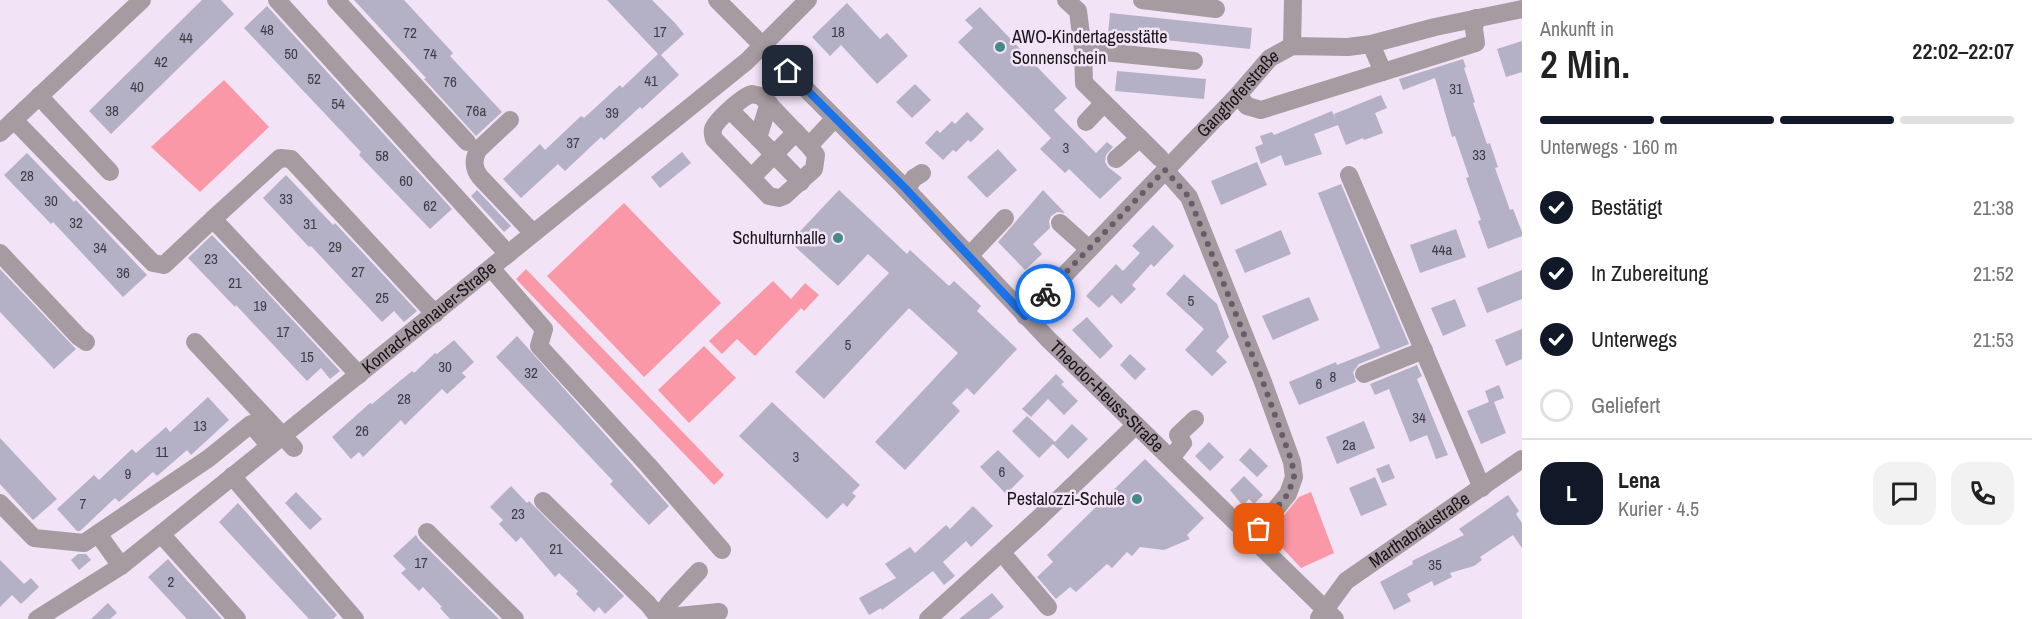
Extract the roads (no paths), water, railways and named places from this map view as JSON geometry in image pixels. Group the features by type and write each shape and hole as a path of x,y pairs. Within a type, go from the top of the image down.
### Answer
{"street":[{"path":"0,133 142,0"},
{"path":"277,0 508,254"},
{"path":"336,0 467,142"},
{"name":"Theodor-Heuss-Straße","path":"717,0 906,189 1025,316 1252,537 1326,616"},
{"name":"Konrad-Adenauer-Straße","path":"37,619 121,566 232,476 282,443 358,375 763,46 808,0"},
{"path":"1067,0 1078,12 1084,83 1140,138 1189,197 1263,382 1292,462 1294,477 1288,494 1252,537"},
{"path":"1142,0 1216,9"},
{"path":"1292,46 1293,0"},
{"name":"Ganghoferstraße","path":"1025,316 1089,249 1162,164 1238,95 1270,58 1292,46 1348,47 1371,44 1522,9"},
{"path":"1238,95 1247,106 1261,110 1476,43 1474,29 1476,18"},
{"path":"1371,44 1383,72"},
{"path":"1083,50 1194,61"},
{"path":"752,94 761,96 769,103 816,155 815,165 801,182 778,198 769,195 714,139 713,129 715,124 744,97 752,94"},
{"path":"39,96 110,172"},
{"path":"758,138 769,103"},
{"path":"1086,122 1104,103"},
{"path":"730,110 801,182"},
{"path":"809,146 835,118"},
{"path":"14,120 153,263 164,265 280,158 291,159 435,314"},
{"path":"510,120 478,150 474,168 533,233"},
{"path":"752,177 796,132"},
{"path":"1116,159 1140,138"},
{"path":"906,189 914,178 922,173"},
{"path":"1349,175 1482,488"},
{"path":"969,255 1005,218"},
{"path":"213,219 358,375"},
{"path":"1060,223 1089,249"},
{"path":"0,253 86,342"},
{"path":"491,268 544,329 539,346 722,550"},
{"path":"195,342 282,443"},
{"path":"1364,374 1424,350"},
{"path":"1171,458 1183,443 1178,435 1196,419"},
{"path":"0,503 34,538 84,543 208,458 251,424 282,443"},
{"path":"928,619 1002,553 1136,425"},
{"name":"Marthabräustraße","path":"1326,616 1346,581 1522,459"},
{"path":"232,476 355,619"},
{"path":"543,501 648,604 658,618"},
{"path":"427,532 515,619"},
{"path":"98,534 121,566"},
{"path":"161,534 237,619"},
{"path":"1002,553 1048,607"},
{"path":"658,618 670,601 699,571"},
{"path":"658,618 719,612"}],"place":[{"name":"AWO-Kindertagesstätte Sonnenschein","path":"1000,47"},
{"name":"Schulturnhalle","path":"838,238"},
{"name":"Pestalozzi-Schule","path":"1137,499"}]}
